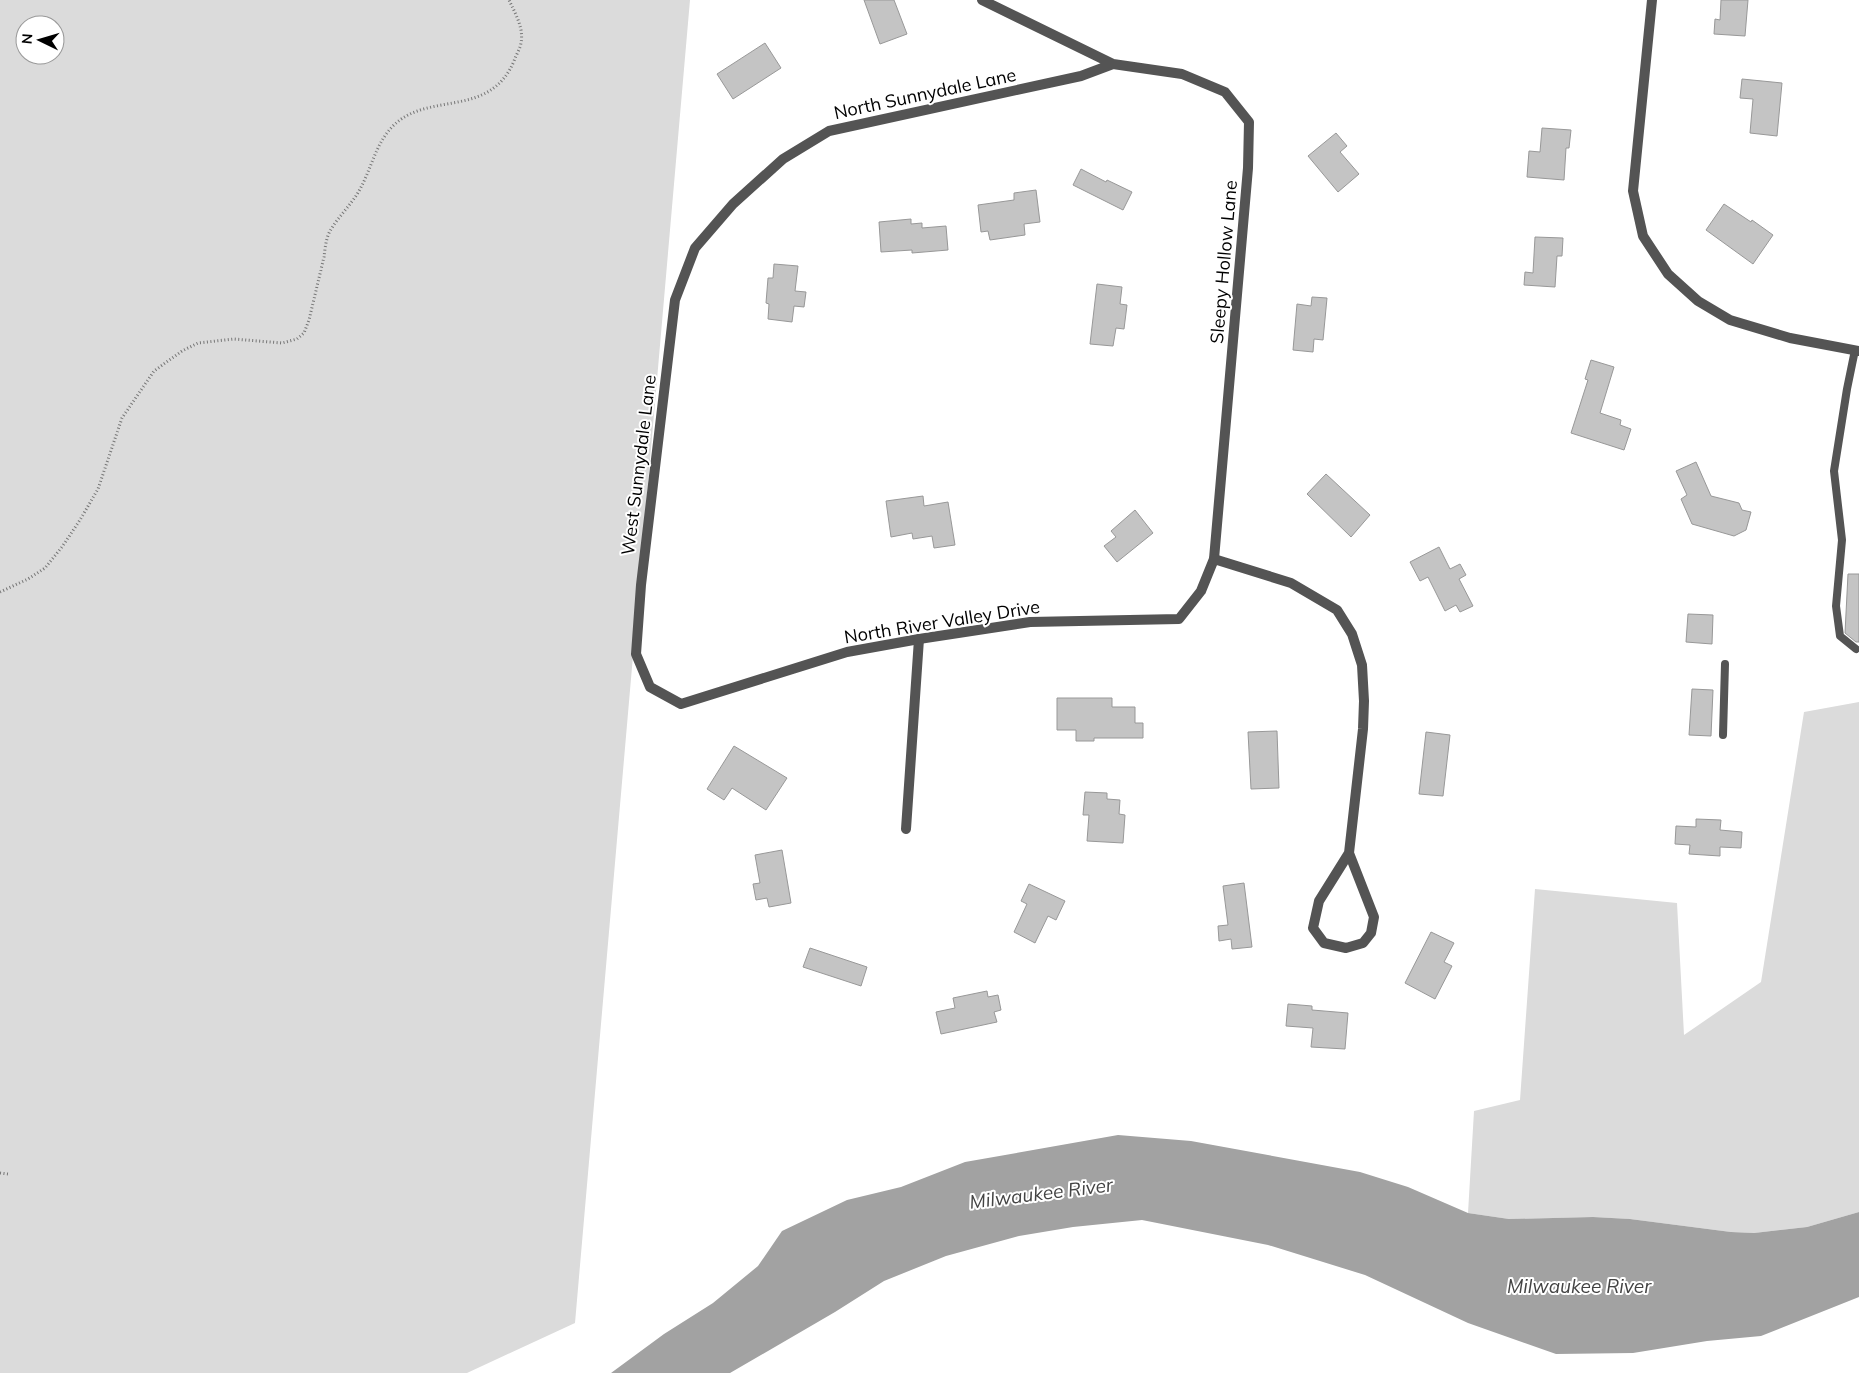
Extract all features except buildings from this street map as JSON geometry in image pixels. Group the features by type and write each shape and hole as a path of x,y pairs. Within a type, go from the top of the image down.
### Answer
{"street":[{"path":"982,0 1113,64"},
{"path":"1652,0 1633,191 1643,236 1668,274 1698,301 1730,320 1790,338 1857,351"},
{"name":"North Sunnydale Lane","path":"695,248 733,204 783,159 829,131 1081,76 1113,64"},
{"name":"Sleepy Hollow Lane","path":"1113,64 1182,74 1225,92 1249,122 1248,168 1214,559"},
{"name":"West Sunnydale Lane","path":"650,687 636,654 641,586 675,300 695,248"},
{"path":"1214,559 1291,583 1337,610 1352,634 1362,666 1364,701 1363,730 1349,853 1319,902 1313,928 1324,943 1346,948 1363,942 1371,933 1374,917 1349,853"},
{"name":"North River Valley Drive","path":"650,687 681,704 847,652 919,639 1030,622 1179,619 1201,591 1214,559"},
{"path":"906,830 919,639"}],"lane":[{"path":"1856,649 1840,636 1836,606 1842,540 1834,471 1857,351"},
{"path":"1723,735 1725,664"}],"path":[{"path":"0,592 28,579 45,568 62,547 98,489 122,418 154,371 182,351 198,343 234,339 282,343 297,339 304,333 309,320 329,232 360,191 371,162 393,126 403,118 420,110 471,100 488,92 500,83 510,69 522,43 517,17 509,0"},
{"path":"0,1174 8,1174"}],"shaded area":[{"path":"0,0 690,0 575,1323 467,1373 0,1373"},
{"path":"1859,702 1859,1212 1807,1227 1754,1233 1731,1232 1630,1219 1593,1217 1509,1219 1468,1213 1474,1111 1520,1100 1535,889 1677,903 1684,1035 1761,982 1804,712"}],"water":[{"name":"Milwaukee River","path":"1118,1135 1191,1141 1360,1172 1408,1187 1468,1213 1509,1219 1593,1217 1630,1219 1731,1232 1754,1233 1807,1227 1859,1212 1859,1297 1761,1336 1707,1341 1633,1353 1556,1354 1468,1323 1365,1275 1268,1245 1142,1220 1073,1227 1019,1236 946,1256 884,1281 730,1373 611,1373 664,1334 713,1303 758,1266 782,1231 847,1200 901,1187 965,1162"}]}
